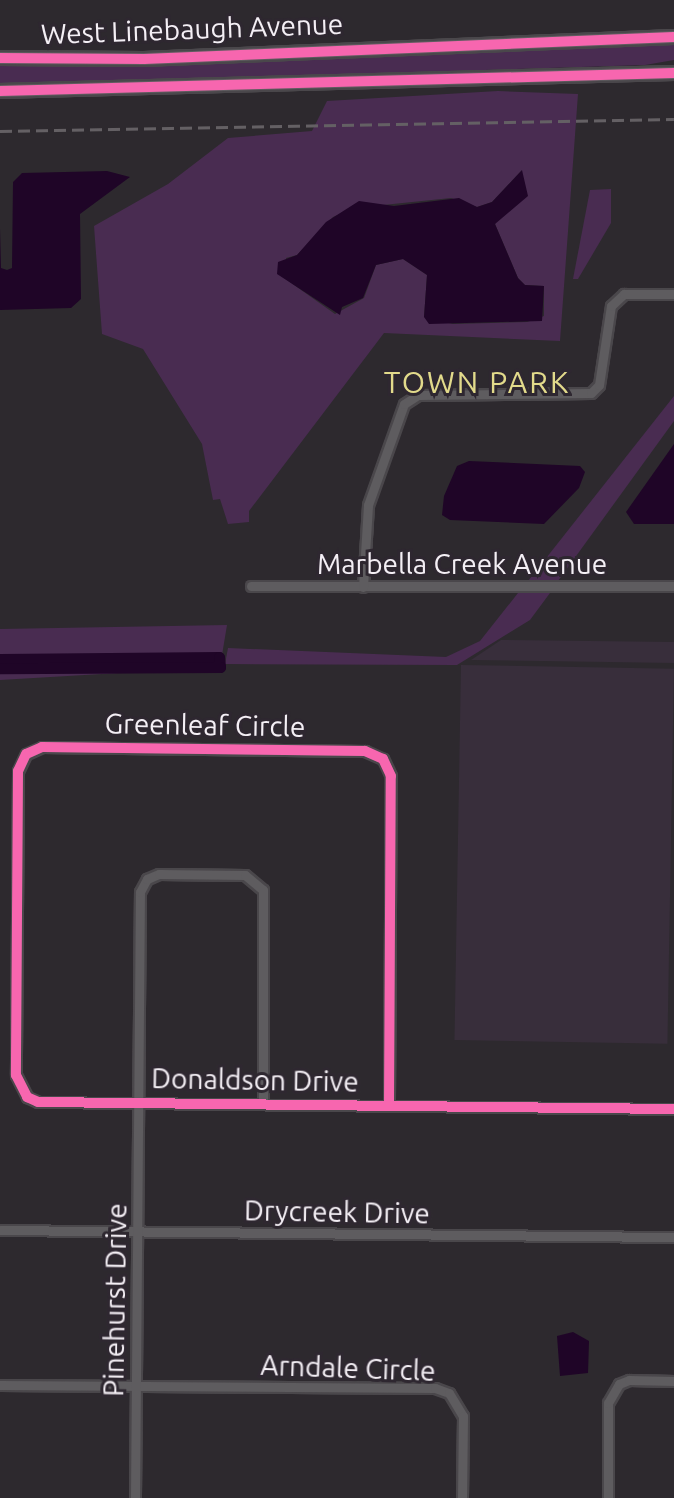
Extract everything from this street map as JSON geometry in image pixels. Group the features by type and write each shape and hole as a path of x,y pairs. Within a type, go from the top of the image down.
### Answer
{"main road":[{"name":"West Linebaugh Avenue","path":"0,58 144,59 674,37"},
{"name":"West Linebaugh Avenue","path":"0,91 674,73"}],"street":[{"path":"363,587 368,505 404,404 418,395 591,393 599,385 611,306 624,294 674,294"},
{"name":"Marbella Creek Avenue","path":"251,586 674,586"},
{"name":"Greenleaf Circle","path":"27,1097 16,1075 18,771 26,754 42,747 365,751 383,759 391,776 389,1105"},
{"name":"Pinehurst Drive","path":"135,1498 140,892 147,879 159,874 245,875 263,890 263,1104"},
{"name":"Donaldson Drive","path":"27,1097 139,1103 674,1109"},
{"name":"Drycreek Drive","path":"0,1230 674,1237"},
{"path":"608,1498 608,1403 619,1384 629,1380 674,1381"},
{"name":"Arndale Circle","path":"0,1385 435,1388 449,1393 463,1416 462,1498"}],"shaded area":[{"path":"674,43 674,60 645,65 0,85 0,65 206,63"},
{"path":"498,91 578,94 560,341 384,333 249,511 249,522 228,524 220,499 213,500 202,444 143,349 102,334 94,226 168,184 228,138 312,131 327,101","holes":["522,170 495,224 518,278 525,285 544,286 544,316 527,322 453,324 424,317 427,275 403,259 376,265 364,298 335,314 287,280 286,258 297,255 333,217 354,208 451,198 477,207 492,202"]},
{"path":"522,170 528,196 495,224 518,278 525,285 544,286 542,321 429,324 424,317 427,275 403,259 376,265 363,298 342,307 340,315 277,274 278,262 297,255 326,222 359,201 394,206 459,198 477,207 492,202"},
{"path":"107,171 130,177 80,214 81,299 71,308 0,310 0,228 1,268 7,270 12,268 13,182 22,173"},
{"path":"611,189 611,223 578,279 573,279 590,190"},
{"path":"674,396 674,421 558,581 528,581"},
{"path":"674,444 674,524 634,524 626,512"},
{"path":"469,461 580,466 585,472 579,488 544,524 450,520 442,515 444,496 457,466"},
{"path":"518,593 550,593 530,620 457,665 225,664 228,648 446,657 480,641"},
{"path":"227,625 220,667 0,680 0,629"},
{"path":"501,640 674,642 674,663 471,660"},
{"path":"461,665 674,669 667,1044 454,1040"},
{"path":"573,1332 589,1341 588,1373 560,1376 557,1336"}],"waterway":[{"path":"0,659 219,657 220,667 0,668"}],"railway":[{"path":"0,131 674,119"}],"cycle path":[{"path":"0,58 144,59 674,37"},
{"path":"0,91 674,73"},
{"path":"389,1105 391,776 383,759 365,751 42,747 26,754 18,771 16,1075 27,1097 38,1102 674,1109"}],"district":[{"name":"TOWN PARK","path":"477,382"}]}
